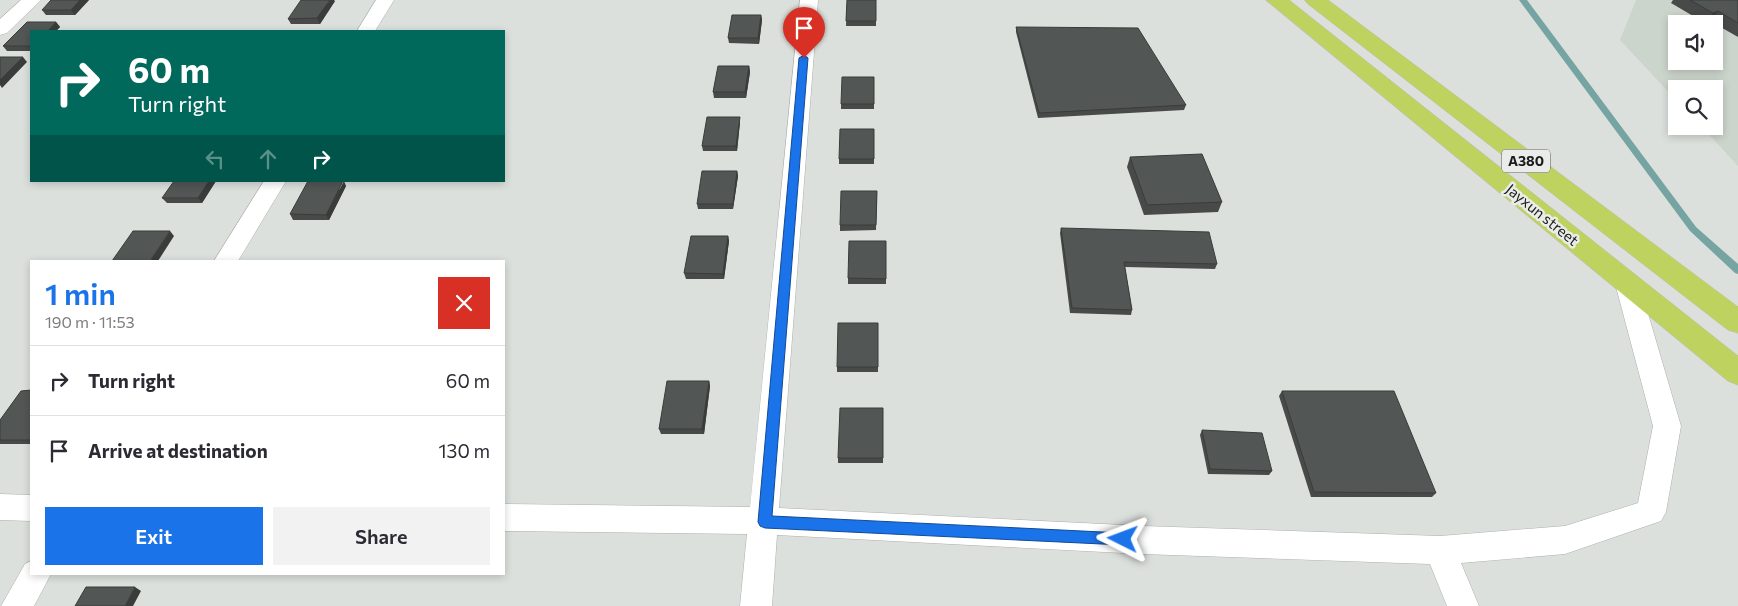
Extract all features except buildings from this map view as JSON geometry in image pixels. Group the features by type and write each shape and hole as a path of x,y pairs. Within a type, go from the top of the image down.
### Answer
{"highway":[{"name":"Jayxun street","path":"1276,0 1738,374"},
{"name":"A380","path":"1315,0 1738,322"}],"street":[{"path":"0,29 32,0"},
{"path":"367,30 385,0"},
{"path":"756,606 765,522 809,0"},
{"path":"227,260 274,182"},
{"path":"505,518 765,522 1143,540 1440,550 1566,540 1651,512 1666,426 1627,283"},
{"path":"0,507 30,508"},
{"path":"1440,550 1463,606"},
{"path":"17,606 35,575"}],"shaded area":[{"path":"1636,0 1738,0 1738,166 1709,135 1723,135 1723,80 1668,80 1668,91 1620,40"}],"waterway":[{"path":"1523,0 1693,229 1738,270"}],"route":[{"path":"804,58 765,522 1123,539"}]}
